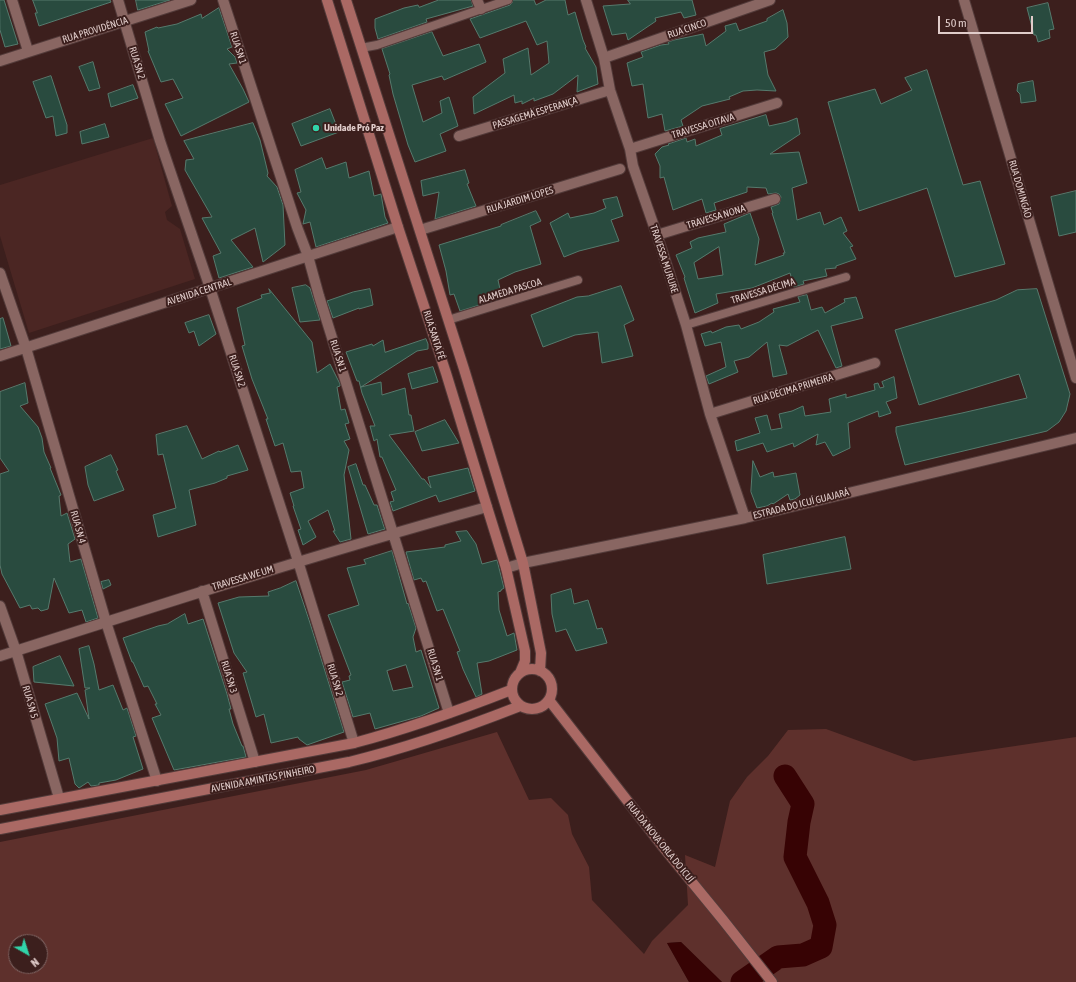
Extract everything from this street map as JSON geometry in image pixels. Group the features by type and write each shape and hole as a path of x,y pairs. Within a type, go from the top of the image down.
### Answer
{"street":[{"path":"12,0 28,51"},
{"name":"RUA SN 2","path":"118,0 160,141 210,288 298,561 354,743"},
{"name":"RUA PROVIDÊNCIA","path":"0,61 190,0"},
{"name":"RUA SN 1","path":"223,0 308,256 319,296 449,713"},
{"name":"RUA SANTA FÉ","path":"327,0 398,227 446,373 506,568 525,651 525,661 520,673"},
{"name":"RUA SANTA FÉ","path":"346,0 464,369 523,563 541,653 540,671"},
{"name":"TRAVESSA MURURE","path":"586,0 604,58 610,90 630,149 633,166 686,325 710,414 745,518"},
{"name":"RUA CINCO","path":"604,58 770,0"},
{"name":"RUA DOMINGÃO","path":"964,0 1076,378"},
{"name":"PASSAGEMÀ ESPERANÇA","path":"459,136 610,90"},
{"name":"TRAVESSA OITAVA","path":"630,149 777,103"},
{"name":"RUA JARDIM LOPES","path":"420,230 620,169"},
{"name":"TRAVESSA NONA","path":"657,235 775,199"},
{"name":"AVENIDA CENTRAL","path":"0,356 398,227"},
{"name":"RUA SN 4","path":"0,273 26,348 106,622 157,781"},
{"name":"RUA DÉCIMA PRIMEIRA","path":"710,414 875,363"},
{"path":"446,373 464,369"},
{"path":"1074,439 1076,428"},
{"name":"ESTRADA DO ICUÍ GUAJARÁ","path":"506,568 523,563 745,518 1074,439"},
{"name":"TRAVESSA WE UM","path":"0,656 298,561 487,506"},
{"name":"RUA SN 3","path":"202,591 255,762"},
{"name":"RUA SN 5","path":"0,606 16,651 59,798"},
{"path":"534,669 540,671 546,674 550,680 552,694 545,705 533,710 526,709 520,706 513,696 512,684 520,673 534,669"},
{"name":"AVENIDA AMINTAS PINHEIRO","path":"0,810 354,743 449,713 512,690"},
{"name":"RUA DA NOVA ORLA DO ICUÍ","path":"549,700 664,848 772,982"},
{"name":"AVENIDA AMINTAS PINHEIRO","path":"0,829 364,758 470,726 520,706"}],"lane":[{"path":"361,48 377,45 479,4 508,0"},
{"name":"TRAVESSA DÉCIMA","path":"686,325 846,277"},
{"name":"ALAMEDA PASCOA","path":"448,320 578,280"}],"shaded area":[{"path":"153,138 172,206 165,212 167,220 180,229 195,279 29,333 0,236 0,185"},
{"path":"826,729 914,761 1076,737 1076,982 722,982 681,942 667,943 689,982 0,982 0,842 366,770 497,732 529,800 551,798 568,815 572,834 589,867 592,900 644,954 652,941 688,905 685,855 715,867 730,801 747,777 768,756 788,730"},
{"path":"681,942 722,982 689,982 667,943"}],"building":[{"path":"0,0 4,0 18,44 5,47 0,30"},
{"path":"33,0 110,0 111,2 39,26"},
{"path":"136,0 170,0 138,10"},
{"path":"439,0 471,0 473,6 426,19 427,22 378,39 375,28 375,19 404,8 418,5 419,7"},
{"path":"513,0 534,0 536,5 546,0 565,0 568,15 575,12 586,47 585,48 596,67 598,84 577,92 578,75 553,94 534,101 534,98 522,104 522,101 515,103 514,95 474,114 473,97 505,73 503,59 528,48 531,75 549,63 547,41 537,45 526,21 480,38 470,19 510,5"},
{"path":"628,0 692,0 696,15 684,18 681,12 655,18 656,21 628,40 626,33 612,35 603,6 630,4"},
{"path":"1048,3 1054,29 1049,30 1050,38 1038,42 1036,35 1034,35 1027,8"},
{"path":"219,8 232,47 227,49 235,57 237,63 229,64 249,102 181,136 165,104 183,98 173,79 161,82 148,51 145,32 157,27 177,24 201,14 202,18"},
{"path":"783,10 787,23 788,37 775,49 764,52 768,75 776,91 743,91 729,97 730,99 702,106 681,120 683,126 665,131 662,114 648,118 643,84 632,86 627,63 643,57 641,52 661,45 669,44 668,42 674,40 703,34 706,46 726,31 725,26 736,23 739,31 767,21 767,19"},
{"path":"432,32 443,56 479,44 486,62 444,80 442,76 412,85 423,122 442,113 440,101 449,97 458,126 440,134 446,151 415,162 408,145 393,94 390,74 382,49"},
{"path":"93,62 100,88 89,91 79,67"},
{"path":"927,70 963,185 980,181 1005,264 955,277 927,188 859,211 828,102 875,89 881,104 912,90 905,78"},
{"path":"51,76 67,125 67,133 56,136 53,116 46,118 33,82"},
{"path":"1033,81 1036,101 1021,103 1020,94 1017,91 1018,84"},
{"path":"133,85 138,98 111,107 108,94"},
{"name":"Unidade Pró Paz","path":"330,109 339,132 301,146 292,124"},
{"path":"766,115 769,126 797,118 800,134 770,154 799,152 807,183 792,188 797,220 820,212 824,225 841,217 847,231 843,233 853,246 850,247 856,259 836,266 836,268 825,269 827,276 803,281 804,284 794,287 790,273 752,288 716,294 718,303 695,313 684,278 685,277 676,255 692,248 690,242 698,238 726,232 724,224 750,213 759,239 755,265 784,255 783,253 785,253 771,207 779,204 781,197 776,193 768,194 766,188 747,187 747,192 714,203 716,210 706,213 702,199 673,210 664,177 660,178 660,166 655,154 662,147 686,138 687,142 695,139 696,146 722,135 720,129","holes":["719,247 723,275 698,279 694,263"]},
{"path":"253,123 260,140 268,173 267,176 277,187 283,205 285,245 263,262 255,228 231,240 253,267 219,278 213,256 221,253 202,218 212,217 185,170 186,160 194,159 184,141"},
{"path":"105,124 109,137 82,144 80,132"},
{"path":"322,158 326,169 346,162 349,178 369,171 374,196 381,194 385,217 388,223 316,247 310,222 303,224 306,210 297,193 301,192 295,170"},
{"path":"465,170 469,183 467,184 476,206 435,219 439,192 423,196 421,181"},
{"path":"1076,191 1076,232 1059,236 1051,197"},
{"path":"617,197 623,216 611,220 619,241 579,251 564,257 550,223 568,213 570,218 594,213 606,208 603,200"},
{"path":"536,211 541,221 530,226 541,264 515,272 498,280 502,298 460,311 454,294 450,295 446,271 439,245 501,226"},
{"path":"306,285 310,288 320,320 300,322 292,288"},
{"path":"621,286 634,320 624,325 633,356 602,363 598,332 575,335 543,347 531,315 577,297 588,296"},
{"path":"269,289 312,342 317,373 330,364 340,384 340,386 337,387 341,410 345,409 349,423 345,424 350,439 344,441 349,450 344,475 351,539 340,542 333,531 335,531 328,510 308,521 316,537 303,545 298,530 301,529 290,493 304,488 301,471 291,472 283,443 275,446 266,419 268,419 252,379 242,346 245,345 237,308 262,298 261,295 270,293"},
{"path":"370,289 373,305 359,308 333,318 327,301 353,292"},
{"path":"1037,289 1070,394 1066,411 1059,422 1047,431 905,465 896,427 1027,398 1019,374 919,405 895,330 996,300 1017,290"},
{"path":"807,295 811,310 822,307 825,313 845,302 844,299 856,297 863,318 831,326 842,366 836,368 818,330 787,346 779,345 787,374 773,377 767,342 749,357 734,361 738,372 709,384 706,376 726,367 721,342 705,346 701,334 711,331 712,333 726,327 739,325 741,329 759,322 774,312 773,309 800,302 798,297"},
{"path":"209,315 216,334 199,346 194,331 189,333 185,323"},
{"path":"3,318 11,346 0,349 0,319"},
{"path":"426,339 428,349 417,351 361,387 381,382 382,395 405,388 409,415 411,415 414,431 389,435 422,479 424,479 431,488 428,477 468,468 475,491 439,502 436,495 393,511 390,502 394,501 391,492 396,490 382,457 380,457 377,439 374,441 370,426 375,426 362,393 359,381 357,381 346,352 372,344 373,346 383,340 385,352"},
{"path":"433,367 438,382 412,389 408,374"},
{"path":"894,377 897,398 886,402 891,413 879,417 878,411 848,423 850,448 833,456 825,442 816,445 818,434 794,447 793,443 767,452 763,443 737,451 735,441 760,433 755,418 767,415 771,430 782,428 779,414 792,411 803,406 805,416 831,412 829,399 846,394 846,398 875,390 874,384 878,383 880,388 884,387 882,382"},
{"path":"25,383 28,403 20,406 38,427 42,438 44,452 61,495 59,496 61,516 67,513 75,539 68,544 70,562 81,559 98,618 86,622 82,610 69,613 54,578 48,609 41,611 38,608 32,609 30,605 20,608 2,574 0,565 0,474 9,471 0,458 0,392"},
{"path":"445,420 459,443 422,451 415,432"},
{"path":"187,426 202,459 219,451 220,452 238,445 248,470 227,476 227,478 215,483 189,490 196,525 158,537 153,515 176,508 163,454 158,455 156,435"},
{"path":"111,455 118,470 116,471 124,490 94,501 88,485 85,467"},
{"path":"753,461 760,477 773,472 774,477 796,473 800,495 795,499 790,500 788,494 773,504 772,503 767,506 757,508 751,492"},
{"path":"356,464 363,485 365,485 374,505 377,505 385,529 368,534 348,467"},
{"path":"467,531 476,544 482,564 497,560 504,588 498,592 499,610 507,636 514,633 517,650 489,661 477,663 482,694 476,697 463,669 457,652 460,651 443,609 437,611 426,581 423,582 421,578 414,580 406,552 445,547 445,545 461,541 456,532"},
{"path":"845,537 851,569 767,584 763,555"},
{"path":"392,551 407,604 408,603 416,628 413,637 416,652 421,650 439,708 421,716 375,729 370,713 353,717 342,682 350,680 349,676 351,675 328,615 359,605 347,568 366,564 364,560","holes":["406,665 413,687 393,691 387,671"]},
{"path":"109,580 111,585 103,589 101,582"},
{"path":"296,581 344,732 307,745 298,737 271,743 264,714 256,717 243,673 247,672 234,653 218,603 239,597 269,596 268,592"},
{"path":"571,589 574,604 588,600 597,629 602,628 607,643 576,651 566,629 556,632 552,614 551,595"},
{"path":"185,614 188,624 203,619 227,694 233,724 243,746 246,757 174,770 152,718 161,715 155,704 157,704 148,686 144,687 123,638 167,624"},
{"path":"89,646 99,690 113,685 123,710 127,708 136,736 133,737 143,769 116,780 99,783 99,785 91,786 88,782 79,788 75,784 69,758 59,761 57,738 45,704 77,693 89,719 85,690 90,688 85,688 79,649"},
{"path":"60,656 74,686 34,682 33,667"}],"waterway":[{"path":"742,982 778,957 803,955 821,947 825,925 818,903 795,857 799,822 803,804 785,776"}],"place":[{"name":"Unidade Pró Paz","path":"316,128"}]}
